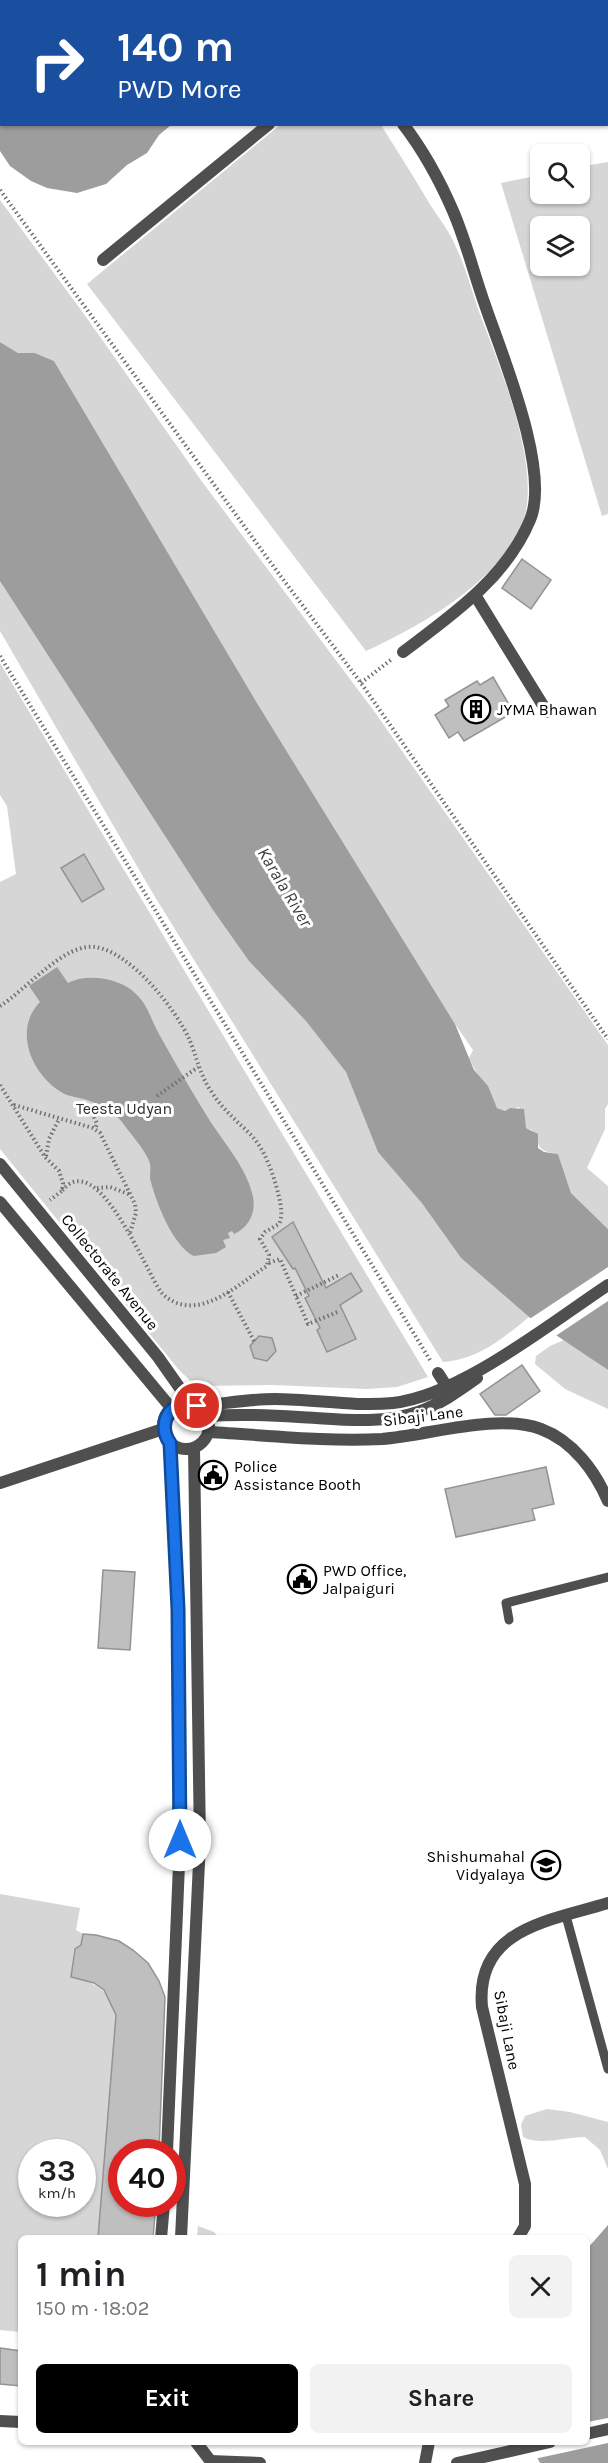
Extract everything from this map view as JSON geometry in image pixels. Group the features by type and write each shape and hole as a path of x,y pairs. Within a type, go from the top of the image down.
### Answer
{"street":[{"path":"103,260 267,126"},
{"path":"403,652 475,595 501,566 531,518 536,499 535,479 523,418 453,210 417,143 404,126"},
{"path":"475,595 547,712"},
{"name":"Collectorate Avenue","path":"0,1164 41,1207 194,1405"},
{"path":"0,1202 172,1408"},
{"path":"168,2139 180,1840 178,1621 170,1443 164,1429 164,1422 172,1408 184,1403 194,1405 274,1399 394,1403 414,1399 447,1387 478,1370 608,1285"},
{"path":"194,1405 207,1416 274,1415 350,1420 396,1418 419,1412 450,1397 482,1375 520,1343"},
{"path":"438,1373 447,1387"},
{"path":"170,1443 182,1449 194,1448 201,1444 209,1432 207,1416"},
{"name":"Sibaji Lane","path":"209,1432 383,1439 491,1424 518,1423 542,1430 562,1442 589,1467 599,1480 608,1501"},
{"path":"0,1483 164,1429"},
{"path":"182,2235 188,2221 200,1842 194,1448"},
{"name":"Sibaji Lane","path":"520,2235 525,2226 525,2184 482,2007 482,1981 491,1956 508,1939 529,1927 608,1903"},
{"path":"161,2235 163,2217"},
{"path":"0,2421 18,2422"},
{"path":"590,2433 608,2429"},
{"path":"198,2445 211,2462 260,2463"},
{"path":"425,2463 428,2445"},
{"path":"457,2463 537,2445"}],"lane":[{"path":"509,1620 506,1603 608,1577"},
{"path":"566,1916 608,2067"}],"path":[{"path":"0,190 361,683 608,1039"},
{"path":"361,683 403,652"},
{"path":"0,656 438,1373"},
{"path":"0,1006 76,949 85,947 107,950 125,961 159,994 180,1021 198,1067 210,1090 222,1107 260,1147 271,1170 281,1216 279,1224 265,1232 260,1239 269,1255 269,1263"},
{"path":"0,999 9,1001"},
{"path":"157,1096 198,1067"},
{"path":"0,1085 45,1156 61,1176 62,1191"},
{"path":"14,1105 95,1129 101,1134 132,1196 136,1213 129,1234"},
{"path":"94,1117 97,1124 95,1129"},
{"path":"45,1156 49,1139 59,1119"},
{"path":"41,1207 62,1191 67,1184 78,1182 97,1188 110,1187 132,1196"},
{"path":"97,1188 129,1234 160,1290 172,1301 184,1305 209,1302 228,1292 269,1263 279,1259 308,1324 340,1311"},
{"path":"296,1296 339,1275"},
{"path":"228,1292 254,1341"}],"green space":[{"path":"279,126 382,126 453,240 507,386 523,446 527,475 527,501 522,524 510,545 495,565 456,600 366,651 87,284"},
{"path":"608,162 608,514 602,516 501,183 530,177 530,204 590,204 590,165"},
{"path":"0,200 84,314 203,483 374,711 608,1045 608,1104 605,1109 605,1129 587,1168 608,1186 608,1229 571,1193 558,1154 546,1152 540,1148 532,1130 526,1128 519,1107 505,1111 497,1108 469,1058 473,1050 257,703 54,361 35,353 18,353 0,342"},
{"path":"0,559 290,984 418,1179 421,1202 461,1258 529,1317 489,1347 468,1357 443,1362 155,897 0,631"},
{"name":"Teesta Udyan","path":"0,663 428,1377 397,1387 367,1389 273,1385 196,1386 179,1370 0,1149 0,882 16,874 7,806 0,795"},
{"path":"564,1340 608,1370 608,1409 565,1389 535,1364 536,1356"},
{"path":"0,1894 80,1908 76,1930 83,1934 81,1945 74,1949 71,1977 100,1988 109,1999 116,2015 99,2235 18,2235 18,2332 0,2330"},
{"path":"547,2109 570,2112 608,2122 608,2169 600,2150 585,2137 538,2141 523,2137 521,2125 525,2116"},
{"path":"198,2226 217,2235 197,2235"}],"water":[{"path":"0,126 170,126 159,135 147,153 127,165 106,184 77,193 47,188 31,181 10,166 0,151"},
{"name":"Karala River","path":"0,342 18,353 35,353 54,361 257,703 455,1024 474,1070 488,1086 497,1108 505,1111 510,1108 524,1109 526,1128 538,1134 538,1148 544,1152 558,1154 571,1193 608,1229 608,1370 529,1317 461,1258 421,1202 378,1152 346,1072 306,1021 249,961 213,910 0,581"},
{"path":"57,967 68,983 84,978 113,981 130,989 140,998 190,1088 241,1167 253,1197 252,1214 244,1228 234,1234 232,1231 228,1233 230,1238 223,1240 226,1247 216,1253 194,1256 179,1243 166,1222 156,1198 150,1178 149,1159 119,1118 96,1104 61,1092 50,1084 34,1063 27,1038 28,1025 32,1013 40,1002 29,986"},
{"path":"608,2225 608,2463 540,2463 531,2445 590,2445 590,2246"}],"pier":[{"path":"608,1267 608,1301 554,1337 528,1320"},
{"path":"608,2418 608,2443 534,2459 527,2445 590,2445 590,2421"}],"building":[{"path":"522,559 551,580 531,609 502,588"},
{"name":"JYMA Bhawan","path":"493,677 511,708 506,710 509,715 464,741 458,732 449,738 435,715 449,706 445,700 477,681 480,685"},
{"path":"84,854 104,889 82,902 61,868"},
{"path":"293,1222 326,1288 351,1273 362,1291 340,1305 356,1339 327,1352 317,1330 320,1328 305,1298 309,1296 295,1268 293,1269 272,1237"},
{"path":"259,1336 272,1338 276,1351 267,1361 254,1358 250,1346"},
{"path":"522,1365 540,1391 506,1415 495,1415 480,1394"},
{"path":"546,1467 554,1504 532,1509 535,1520 456,1537 445,1489"},
{"path":"103,1570 135,1572 130,1650 98,1648"},
{"path":"83,1934 119,1941 148,1963 165,1997 160,2139 108,2139 108,2217 155,2217 153,2235 98,2235 116,2015 104,1990 94,1983 71,1977 75,1949 81,1945"},
{"path":"0,2348 18,2351 18,2386 0,2384"}],"place":[{"name":"JYMA Bhawan","path":"476,709"},
{"name":"Police Assistance Booth","path":"213,1475"},
{"name":"PWD Office, Jalpaiguri","path":"302,1579"},
{"name":"Shishumahal Vidyalaya","path":"546,1865"}],"route":[{"path":"180,1840 178,1609 170,1443 166,1437 164,1422 167,1414 177,1405 184,1403 197,1406"}]}
